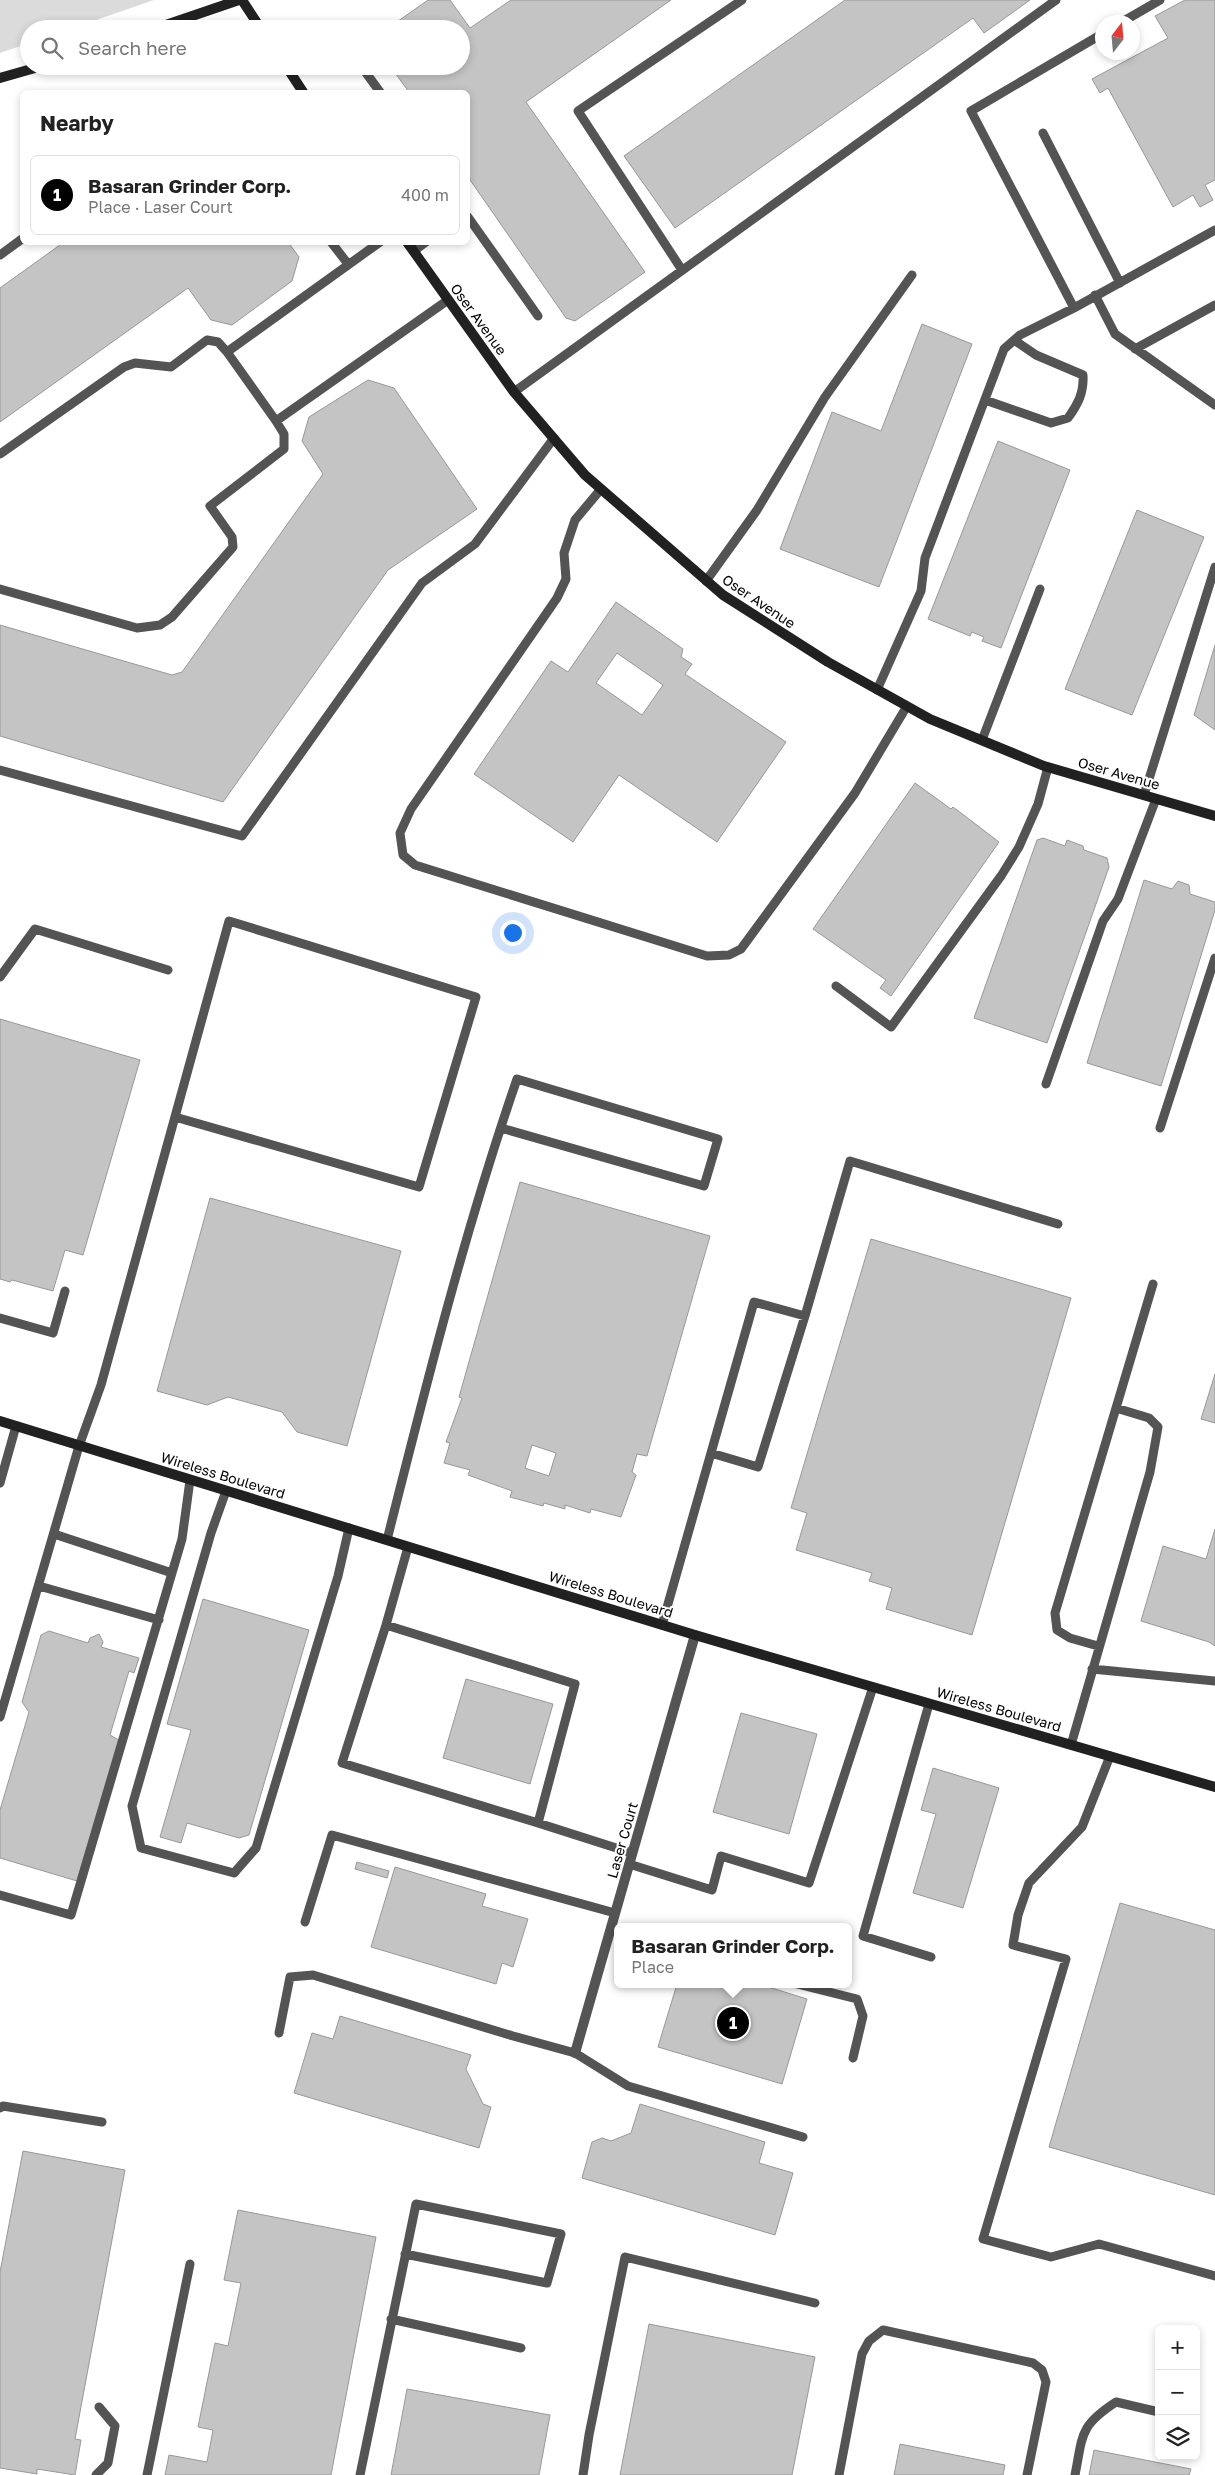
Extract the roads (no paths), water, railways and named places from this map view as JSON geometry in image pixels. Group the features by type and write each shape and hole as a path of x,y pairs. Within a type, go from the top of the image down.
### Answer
{"street":[{"path":"181,20 240,0 254,20"},
{"path":"0,78 20,72"},
{"path":"292,75 303,90"},
{"name":"Oser Avenue","path":"409,245 514,392 585,475 706,581 731,600 828,662 930,719 1048,767 1215,816"},
{"name":"Wireless Boulevard","path":"0,1421 695,1635 1215,1787"},
{"name":"Laser Court","path":"615,1923 615,1913 695,1635"},
{"name":"Laser Court","path":"575,2053 614,1930"}],"lane":[{"path":"682,270 578,111 742,0"},
{"path":"514,392 1056,0"},
{"path":"1134,15 1160,0"},
{"path":"1074,308 971,111 1095,38"},
{"path":"368,75 379,90"},
{"path":"1043,133 1120,283"},
{"path":"470,220 538,316"},
{"path":"877,690 921,591 925,558 1004,350 1020,335 1074,308 1215,230"},
{"path":"0,255 20,240"},
{"path":"333,245 348,264"},
{"path":"227,352 376,245"},
{"path":"414,252 422,245"},
{"path":"706,581 757,510 825,397 912,275"},
{"path":"1095,295 1115,334 1215,405"},
{"path":"276,421 448,300"},
{"path":"1135,349 1215,305"},
{"path":"0,454 124,367 135,363 170,367 207,340 218,342 227,352 284,434 284,448 210,506 232,537 233,547 172,617 160,625 137,628 0,589"},
{"path":"985,400 1052,423 1068,418 1079,402 1084,387 1083,375 1036,355 1014,340"},
{"path":"0,770 242,836 422,583 475,544 554,438"},
{"path":"601,489 575,520 564,553 566,579 557,598 410,809 400,833 403,855 415,864 706,956 729,955 741,949 855,793 907,706"},
{"path":"1144,795 1215,566"},
{"path":"982,740 1040,589"},
{"path":"836,986 891,1027 1001,876 1027,834 1038,804 1048,767"},
{"path":"1046,1084 1104,921 1124,886 1156,799"},
{"path":"0,1716 79,1446 101,1385 229,921 476,997 419,1187 175,1117"},
{"path":"0,977 35,929 168,970"},
{"path":"1160,1128 1215,958"},
{"path":"387,1540 428,1374 501,1128 517,1079 718,1139 704,1186 501,1128"},
{"path":"711,1453 758,1467 805,1316 850,1161 1058,1224"},
{"path":"1098,1646 1070,1638 1057,1630 1056,1613 1153,1284"},
{"path":"0,1318 53,1333 65,1291"},
{"path":"662,1625 754,1302 805,1316"},
{"path":"1071,1745 1098,1646 1150,1472 1158,1427 1150,1418 1116,1408"},
{"path":"0,1483 16,1426"},
{"path":"0,1895 71,1915 182,1539 190,1480"},
{"path":"226,1491 211,1533 132,1806 141,1848 234,1873 256,1848 338,1576 349,1528"},
{"path":"54,1534 172,1573"},
{"path":"408,1547 386,1626 342,1763 632,1852"},
{"path":"39,1586 159,1620"},
{"path":"386,1626 575,1684 538,1822"},
{"path":"1092,1669 1215,1681"},
{"path":"629,1864 712,1890 721,1856 809,1883 873,1687"},
{"path":"929,1704 863,1936 931,1957"},
{"path":"1110,1756 1082,1827 1029,1883 1018,1915 1013,1945 1066,1959 983,2239 1051,2257 1099,2244 1215,2276"},
{"path":"305,1922 332,1835 615,1913"},
{"path":"279,2033 290,1977 313,1975 575,2053 628,2086 803,2137"},
{"path":"813,1988 857,1999 863,2016 853,2058"},
{"path":"0,2108 3,2106 102,2122"},
{"path":"360,2475 391,2319 405,2254 416,2204 561,2234 547,2283 405,2254"},
{"path":"583,2475 589,2435 625,2257 815,2303"},
{"path":"147,2475 190,2264"},
{"path":"391,2319 522,2348"},
{"path":"839,2475 862,2354 869,2341 883,2330 1033,2363 1042,2370 1046,2382 1028,2475"},
{"path":"1074,2475 1084,2430 1106,2409 1116,2402 1155,2411"},
{"path":"96,2475 108,2463 114,2426 99,2407"}],"place":[{"name":"Basaran Grinder Corp.","path":"733,2023"}]}
